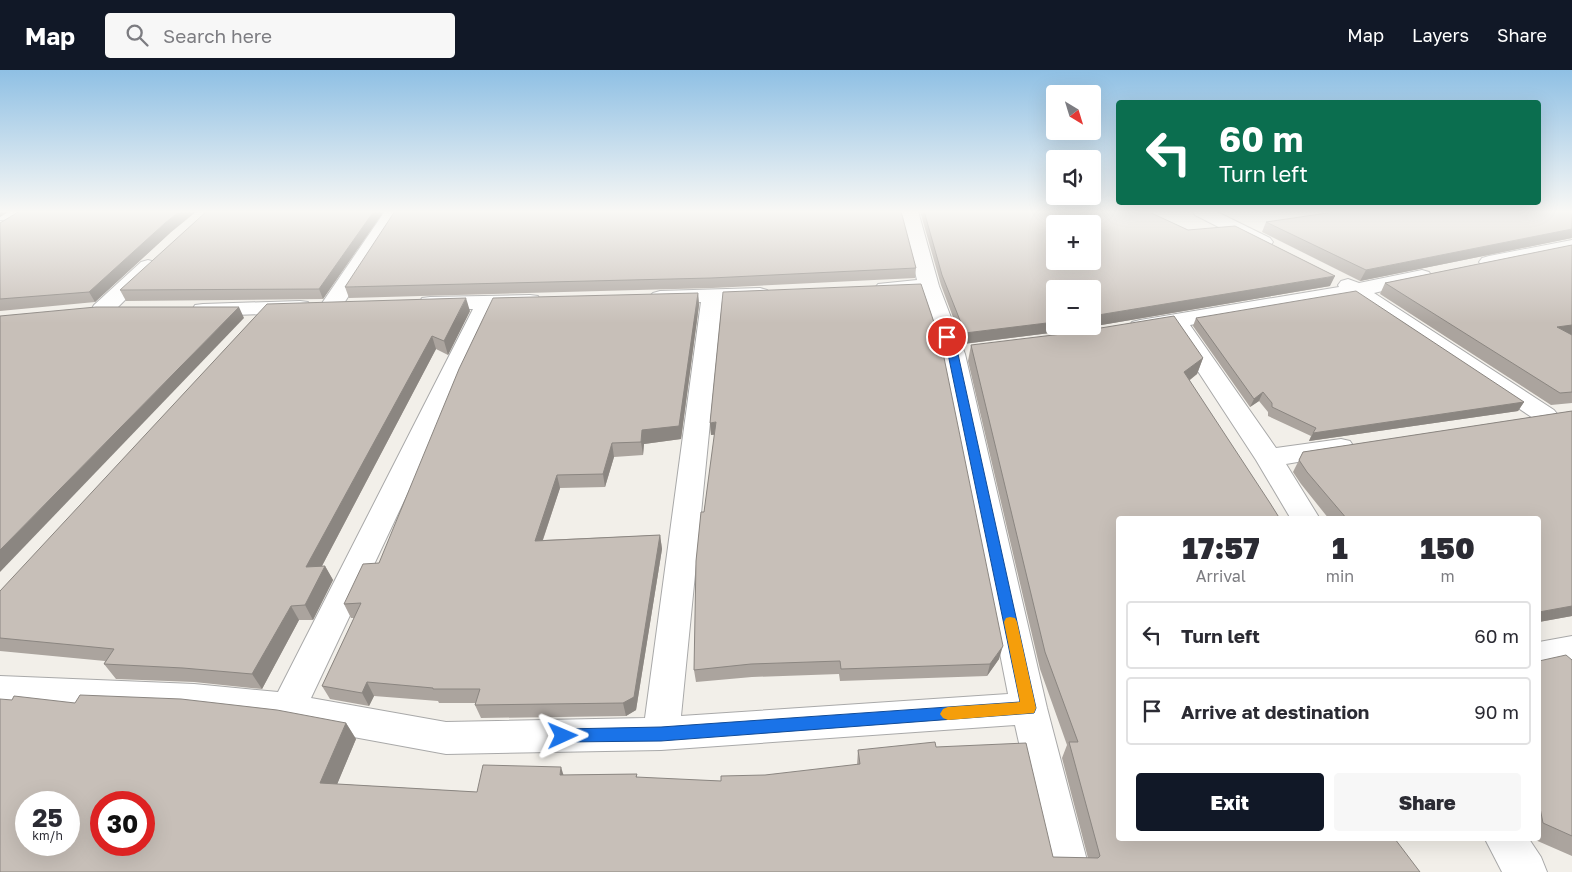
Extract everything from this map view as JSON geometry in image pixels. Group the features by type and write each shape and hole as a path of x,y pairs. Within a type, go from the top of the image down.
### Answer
{"street":[{"path":"331,306 369,248"},
{"path":"919,248 929,286 962,353 1029,708 1069,872"},
{"path":"1474,265 1559,248"},
{"path":"132,310 92,311 160,256"},
{"path":"1121,330 1357,290 1444,271"},
{"path":"1331,277 1357,290 1545,416"},
{"path":"869,288 929,286"},
{"path":"643,298 781,293"},
{"path":"661,734 712,296"},
{"path":"409,304 545,300"},
{"path":"288,709 487,302"},
{"path":"184,310 360,305"},
{"path":"247,330 266,309"},
{"path":"1175,320 1269,458 1304,516"},
{"path":"1515,420 1572,412"},
{"path":"1269,458 1368,443"},
{"path":"1541,656 1572,650"},
{"path":"0,691 194,699 288,709 446,738 661,734 1029,708"},
{"path":"1506,841 1526,872"}],"building":[{"path":"0,248 137,248 89,292 0,299"},
{"path":"166,248 348,248 319,289 120,290"},
{"path":"370,248 911,248 916,268 711,278 345,287"},
{"path":"935,248 1046,248 1046,270 1101,270 1101,248 1280,248 1335,276 1101,315 1101,280 1046,280 1046,323 965,333 942,275"},
{"path":"1321,248 1474,248 1366,270"},
{"path":"1555,248 1572,248 1572,325 1557,327 1572,335 1572,392 1560,393 1385,283"},
{"path":"921,284 941,343 1003,646 990,664 841,669 840,661 751,664 694,670 696,561 701,512 704,512 716,422 710,423 723,292"},
{"path":"1356,291 1524,402 1313,433 1316,428 1272,407 1272,403 1263,392 1254,399 1196,318"},
{"path":"698,293 679,426 642,430 641,442 612,443 603,474 557,475 535,541 660,535 634,697 623,703 475,705 480,689 433,689 367,682 362,693 322,686 361,603 344,604 363,564 379,563 459,369 493,298"},
{"path":"466,298 444,341 432,336 306,567 325,566 305,605 291,606 252,674 104,664 114,649 0,638 0,591 267,304"},
{"path":"96,307 239,307 0,550 0,316"},
{"path":"1174,316 1203,358 1184,372 1278,516 1116,516 1116,841 1397,841 1420,872 0,872 0,699 12,700 14,696 75,703 80,695 181,699 277,710 346,723 320,783 477,792 483,765 561,767 560,775 637,774 636,777 721,781 721,776 765,775 860,764 858,750 935,742 936,747 1026,743 1053,857 1098,858 1100,856 1069,742 1078,742 1045,652 971,345 1054,335 1101,335 1101,328"},
{"path":"1572,411 1572,606 1541,612 1541,516 1344,516 1299,460 1303,452"},
{"path":"1566,655 1572,660 1572,836 1543,823 1541,813 1541,661"}],"slow traffic":[{"path":"948,714 1029,708 1010,622"}],"route":[{"path":"563,736 661,734 1029,708 953,354 947,337"}]}
